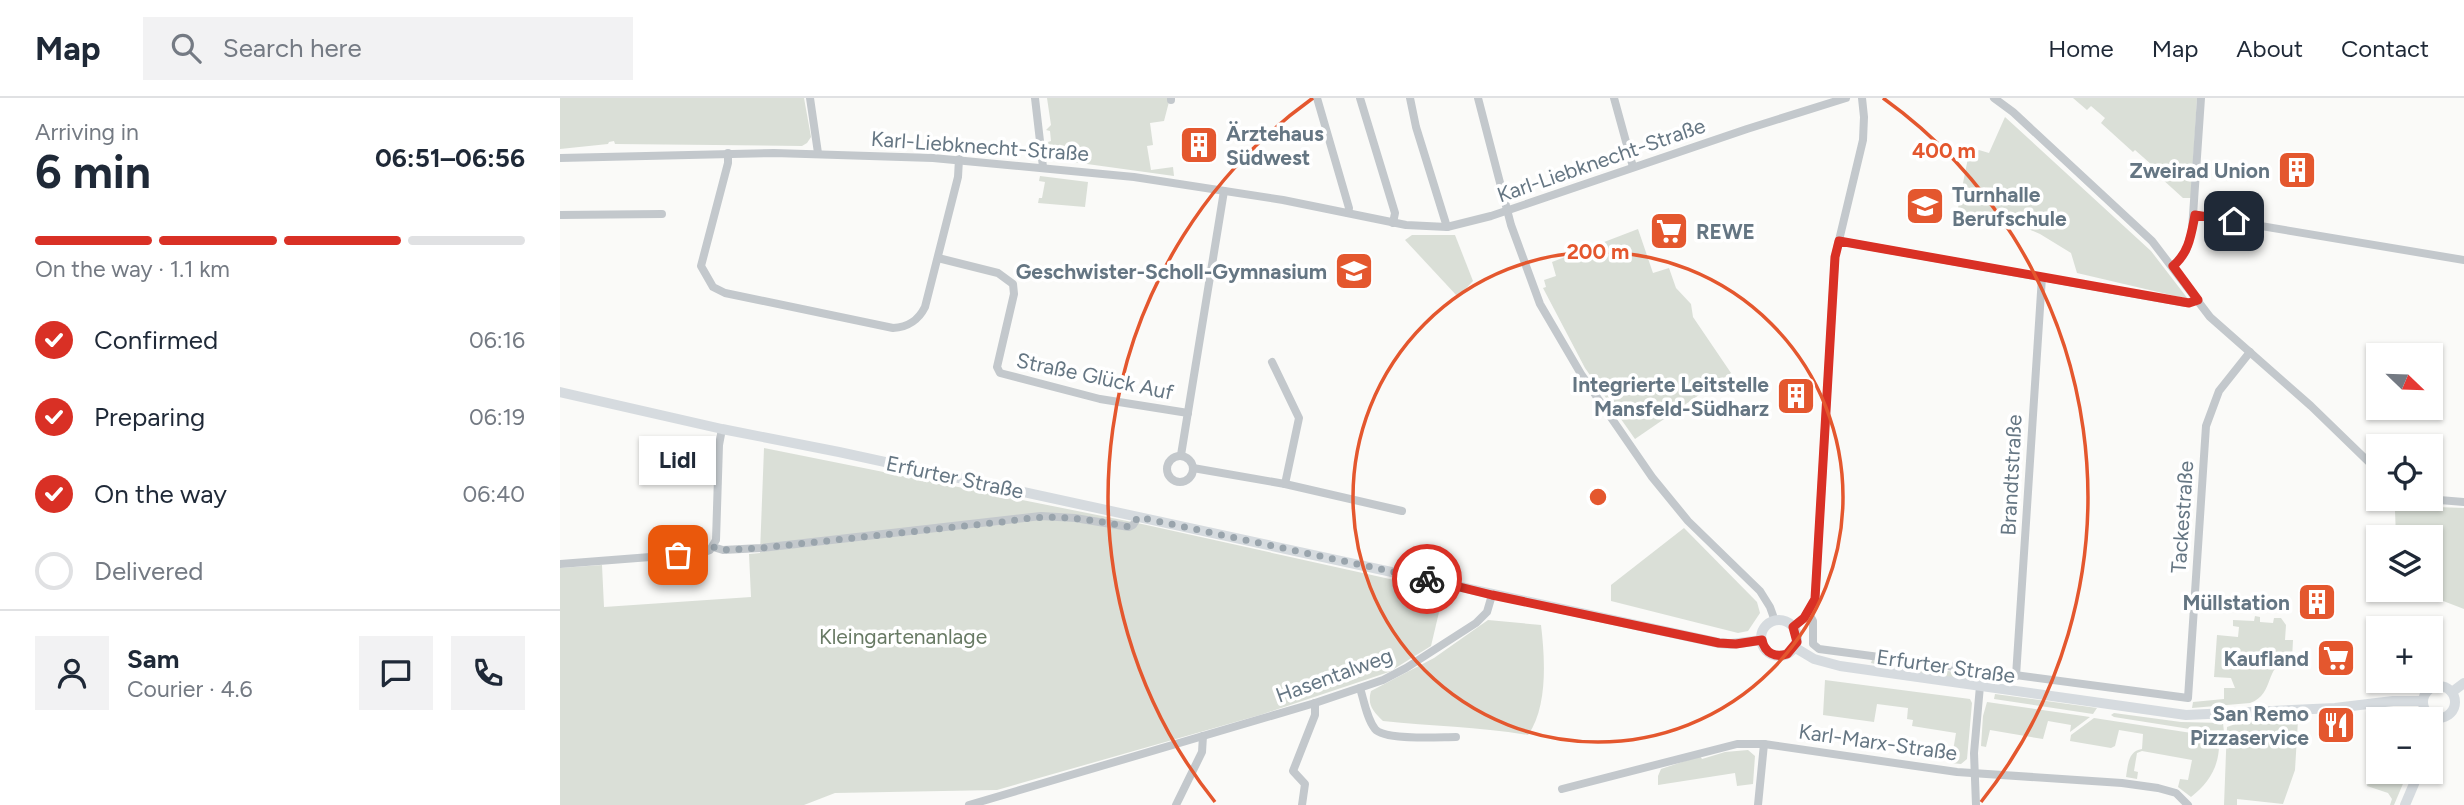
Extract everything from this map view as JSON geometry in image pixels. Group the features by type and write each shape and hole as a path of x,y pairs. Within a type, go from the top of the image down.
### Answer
{"main road":[{"name":"Erfurter Straße","path":"560,392 1726,644 1762,640"},
{"path":"1775,621 1785,621 1793,627 1797,636 1794,648 1785,655 1776,655 1766,650 1762,640 1765,628 1775,621"},
{"name":"Erfurter Straße","path":"1794,648 1814,659 1832,664 2195,716 2423,701"},
{"path":"2452,692 2464,683"},
{"path":"2425,707 2423,701 2428,690 2435,686 2444,687 2452,692 2455,702 2452,710 2443,717"},
{"path":"2406,805 2414,784"}],"street":[{"path":"810,98 818,153"},
{"path":"1035,98 1043,167"},
{"path":"1317,98 1349,208 1348,213"},
{"path":"1360,98 1395,213 1393,223"},
{"path":"1409,98 1447,227"},
{"path":"1478,98 1507,210 1540,304 1581,374 1652,477 1688,521 1760,591 1775,621"},
{"path":"1614,98 1633,167"},
{"name":"Karl-Liebknecht-Straße","path":"560,158 818,153 959,159 1133,177 1393,223 1447,227 1507,210 1846,98"},
{"path":"1793,627 1814,602 1835,257 1864,132 1863,98"},
{"path":"1994,98 2006,101 2144,233 2173,266 2210,317 2366,460"},
{"path":"2173,266 2189,245 2195,215 2200,98"},
{"path":"728,153 728,164 701,266 713,287 725,293 879,327 896,328 911,324 923,311 958,177 959,159"},
{"name":"Straße Glück Auf","path":"1224,191 1181,455 1169,461 1169,477 1174,481 1184,482 1190,478 1194,468 1285,484 1402,511"},
{"path":"560,215 662,214"},
{"path":"2195,215 2464,260"},
{"path":"1839,241 2186,303 2198,300"},
{"name":"Straße Glück Auf","path":"938,258 1000,274 1013,284 1014,294 997,370 1008,376 1100,399 1188,413"},
{"name":"Brandtstraße","path":"2016,676 2042,277"},
{"name":"Tackestraße","path":"2188,698 2206,426 2219,391 2250,352"},
{"path":"1272,362 1299,418 1285,484"},
{"path":"713,547 716,536 722,429"},
{"path":"1181,455 1191,460 1194,468"},
{"path":"2443,500 2464,502"},
{"path":"560,564 702,553 713,547 723,550 761,548 1041,516 1075,518 1129,527 1138,517"},
{"name":"Hasentalweg","path":"969,805 1360,688 1406,668 1470,627 1487,612 1492,595"},
{"name":"Erfurter Straße","path":"1808,612 1813,621 1813,644 1819,649 2188,698"},
{"path":"1976,805 1975,737 1980,686"},
{"path":"1360,688 1373,725 1379,733 1394,736 1455,737"},
{"path":"2113,705 2115,689"},
{"path":"1302,805 1305,785 1293,771 1315,715 1315,703"},
{"path":"1175,805 1202,752 1203,736"},
{"name":"Karl-Marx-Straße","path":"1562,789 1737,744 1764,744 1974,773 2101,781 2158,788 2176,793 2188,805"},
{"path":"1758,805 1764,744"}],"green space":[{"path":"560,98 804,98 811,137 802,146 615,144 614,141 560,149"},
{"path":"1047,98 1170,98 1164,121 1150,123 1153,145 1147,146 1151,170 1173,167 1174,176 1058,160 1052,155 1048,142 1051,141 1050,131 1046,130 1051,125"},
{"path":"2073,98 2197,98 2191,198 2183,198 2150,168 2152,165 2101,123 2105,118 2091,106 2087,110"},
{"path":"2005,117 2151,251 2188,299 2077,273 2071,253 2040,234 2012,222 1957,213 1968,158 1979,150 1989,153"},
{"path":"1040,176 1088,182 1085,207 1038,203 1039,198 1042,198 1045,182 1039,181"},
{"path":"1638,229 1653,273 1669,268 1676,288 1691,304 1693,317 1731,373 1635,439 1585,368 1543,288 1546,287 1544,280 1556,276 1552,262"},
{"path":"1412,235 1455,235 1473,281 1458,297 1405,240"},
{"name":"Kleingartenanlage","path":"764,448 1142,524 1444,591 1431,646 1389,672 1260,715 997,790 835,793 804,805 560,805 560,568 602,565 604,607 751,597 749,554 760,553"},
{"path":"2464,508 2464,609 2443,601 2443,525 2396,525 2395,511"},
{"path":"1684,528 1757,602 1760,613 1748,631 1738,633 1611,601 1611,585"},
{"path":"2255,616 2260,617 2260,622 2273,623 2274,618 2281,618 2286,625 2285,640 2293,640 2292,659 2277,667 2264,693 2250,703 2192,708 2193,702 2224,699 2224,688 2235,688 2231,678 2214,677 2217,635 2238,637 2239,627 2233,626 2233,620 2254,621"},
{"path":"1488,620 1541,625 1544,682 1539,711 1528,735 1383,721 1376,714 1370,704 1371,691 1434,658"},
{"path":"1872,660 1989,677 1991,680 1989,683 1902,671 1871,663"},
{"path":"1825,680 1970,699 1972,703 1967,759 1961,764 1951,763 1956,733 1912,726 1913,720 1907,719 1908,708 1877,704 1874,722 1823,715"},
{"path":"1995,694 2097,708 2093,714 1994,699"},
{"path":"1987,702 2090,717 2070,732 2071,725 2048,721 2043,739 1990,730 1986,747 1981,746"},
{"path":"2114,713 2181,722 2223,723 2224,732 2220,737 2215,733 2114,717 2111,715"},
{"path":"2094,718 2211,736 2219,745 2215,768 2203,786 2191,797 2178,787 2180,779 2188,780 2192,760 2142,751 2137,753 2134,771 2138,772 2137,779 2126,777 2131,756 2142,749 2143,734 2119,730 2115,746 2111,748 2070,741 2071,735"},
{"path":"2298,720 2295,770 2283,804 2237,799 2237,805 2224,805 2227,727 2241,722"},
{"path":"1748,750 1755,756 1753,784 1737,786 1735,773 1658,785 1661,769 1700,756 1702,759 1725,752"},
{"path":"2403,784 2394,805 2390,805 2392,799 2388,793 2367,786"}],"way so far":[{"path":"678,555 702,553 713,547 723,550 761,548 1041,516 1075,518 1129,527 1138,517 1427,579"}],"place":[{"name":"Ärztehaus Südwest","path":"1199,145"},
{"name":"Zweirad Union","path":"2297,170"},
{"name":"Turnhalle Berufschule","path":"1925,206"},
{"name":"REWE","path":"1669,231"},
{"name":"Geschwister-Scholl-Gymnasium","path":"1354,271"},
{"name":"Integrierte Leitstelle Mansfeld-Südharz","path":"1796,396"},
{"name":"Lidl","path":"678,555"},
{"name":"Müllstation","path":"2317,602"},
{"name":"Kaufland","path":"2336,658"},
{"name":"San Remo Pizzaservice","path":"2336,725"}],"route":[{"path":"1427,579 1719,643 1736,644 1762,640 1770,654 1785,655 1797,642 1793,627 1804,618 1815,599 1835,257 1839,241 2194,303 2198,300 2173,266 2189,245 2195,215 2234,221"}]}
